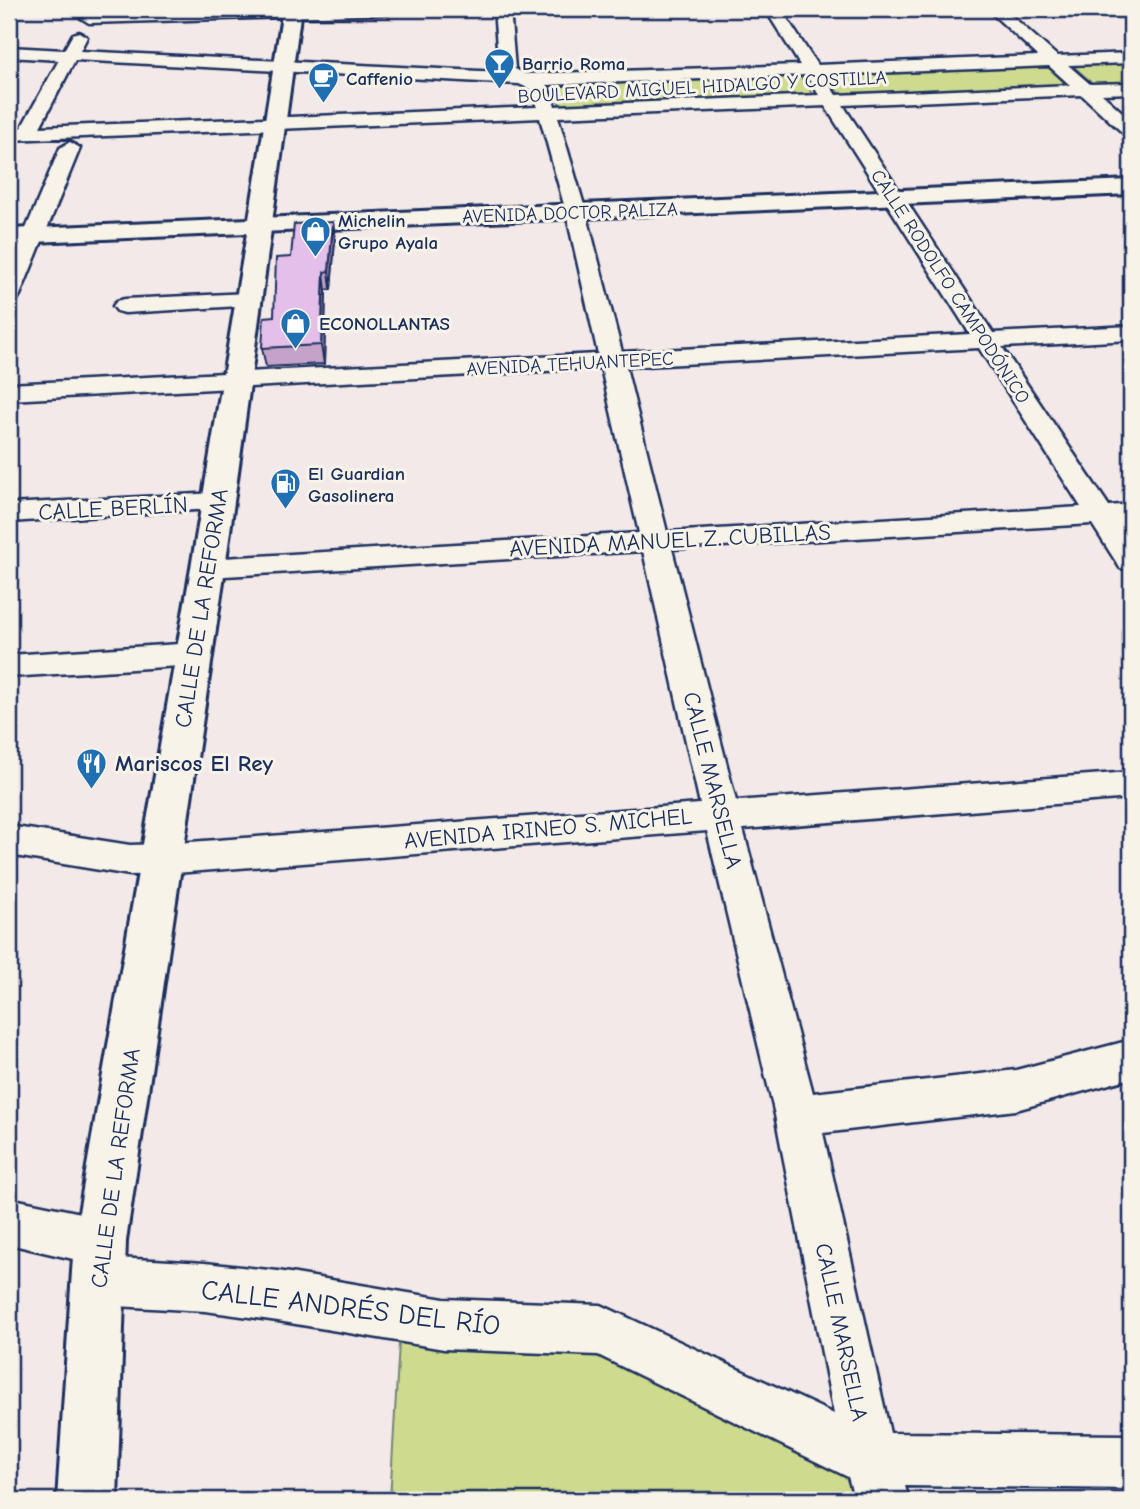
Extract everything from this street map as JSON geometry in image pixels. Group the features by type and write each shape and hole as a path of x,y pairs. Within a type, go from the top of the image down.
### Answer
{"main road":[{"name":"CALLE DE LA REFORMA","path":"87,1500 99,1261 195,654 292,10"},
{"name":"AVENIDA DOCTOR PALIZA","path":"9,236 1131,187"}],"street":[{"path":"18,133 70,55 91,14 389,9"},
{"path":"502,9 507,72 517,78"},
{"name":"CALLE RODOLFO CAMPODÓNICO","path":"773,9 892,198 1131,561"},
{"path":"996,9 1131,130"},
{"path":"1104,9 1131,12"},
{"name":"BOULEVARD MIGUEL HIDALGO Y COSTILLA","path":"9,52 545,80 1131,58"},
{"name":"CALLE MARSELLA","path":"517,78 540,87 576,212 721,814 797,1115 875,1479"},
{"name":"BOULEVARD MIGUEL HIDALGO Y COSTILLA","path":"18,133 548,114 1131,88"},
{"path":"9,295 70,148"},
{"path":"125,306 248,300"},
{"name":"AVENIDA TEHUANTEPEC","path":"9,392 1131,333"},
{"name":"CALLE BERLÍN","path":"9,513 217,502"},
{"name":"AVENIDA MANUEL Z. CUBILLAS","path":"208,568 1131,513"},
{"path":"9,666 195,654"},
{"name":"AVENIDA IRINEO S. MICHEL","path":"9,841 130,860 163,859 721,814 1131,785"},
{"path":"797,1115 1016,1090 1131,1059"},
{"name":"CALLE ANDRÉS DEL RÍO","path":"9,1221 99,1261 205,1287 278,1296 444,1324 601,1330 794,1421 875,1479"},
{"path":"875,1479 1131,1462"}],"green space":[{"path":"1131,60 1131,86 1095,86 1071,64"},
{"path":"1046,65 1068,86 840,95 824,74"},
{"path":"799,75 814,96 560,107 554,84"},
{"path":"400,1325 605,1339 854,1470 860,1500 390,1500"}],"building":[{"path":"333,222 329,271 324,272 321,345 262,348 264,317 274,316 276,258 291,257 294,224"}],"place":[{"name":"Barrio Roma","path":"499,90"},
{"name":"Caffenio","path":"323,105"},
{"name":"Michelin Grupo Ayala","path":"315,258"},
{"name":"ECONOLLANTAS","path":"296,350"},
{"name":"El Guardian Gasolinera","path":"285,511"},
{"name":"Mariscos El Rey","path":"92,790"}]}
